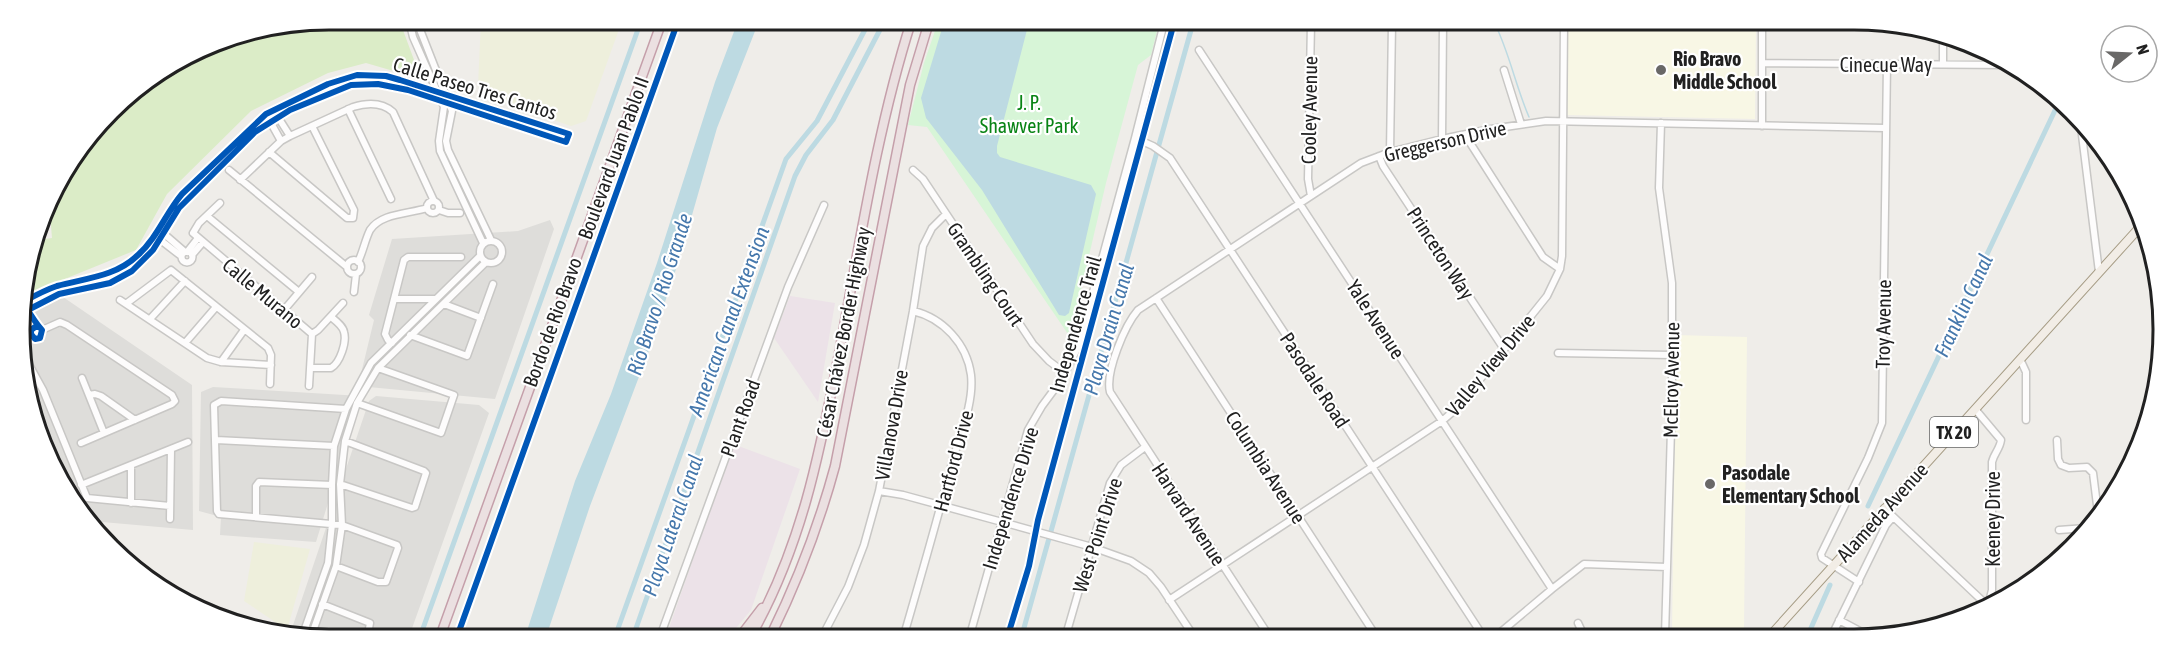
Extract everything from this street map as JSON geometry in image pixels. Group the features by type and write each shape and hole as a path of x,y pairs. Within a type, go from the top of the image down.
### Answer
{"highway":[{"name":"Boulevard Juan Pablo II","path":"443,629 659,30"},
{"name":"César Chávez Border Highway","path":"754,629 777,582 800,525 819,459 889,100 909,30"},
{"name":"César Chávez Border Highway","path":"773,629 813,540 834,466 910,85 927,30"},
{"path":"746,629 767,601 777,582"}],"main road":[{"name":"Alameda Avenue","path":"1775,629 2136,231"}],"street":[{"path":"411,30 444,112 439,141 440,151 483,243"},
{"path":"420,30 452,111 446,141 448,150 491,240"},
{"name":"Independence Drive","path":"972,629 1028,430 1065,373 1078,347 1162,30"},
{"name":"Cooley Avenue","path":"1311,30 1308,180 1311,196"},
{"path":"1390,152 1392,30"},
{"path":"1442,139 1443,30"},
{"name":"Valley View Drive","path":"1169,600 1442,421 1456,408 1547,296 1560,270 1562,256 1564,30"},
{"path":"1762,30 1762,126"},
{"path":"1943,44 1943,64"},
{"name":"Yale Avenue","path":"1199,50 1552,588"},
{"name":"Cinecue Way","path":"1762,63 1993,65"},
{"name":"Troy Avenue","path":"1833,566 1822,558 1821,554 1868,459 1882,423 1887,64"},
{"path":"1504,70 1521,124"},
{"name":"Calle Paseo Tres Cantos","path":"31,308 59,294 97,287 122,277 143,262 162,237 179,208 255,132 278,116 338,89 362,83 391,86 440,99 567,142 569,134 446,93 386,76 357,75 328,84 266,114 182,194 172,205 140,254 121,268 101,276 54,287 32,298"},
{"path":"240,180 281,141 290,136 348,109 363,104 378,105 393,112 434,201 439,204 439,210"},
{"path":"273,109 290,136"},
{"path":"348,109 391,199"},
{"path":"266,114 281,141"},
{"name":"Greggerson Drive","path":"1110,392 1109,379 1126,326 1138,310 1361,163 1390,152 1442,139 1521,124 1562,121 1885,128"},
{"name":"McElroy Avenue","path":"1661,123 1659,188 1672,282 1665,629"},
{"path":"269,152 347,218 353,218 355,213 312,126"},
{"path":"1465,135 1543,257 1560,270"},
{"path":"2082,136 2099,272"},
{"name":"Pasodale Road","path":"1135,138 1164,152 1170,158 1478,629"},
{"name":"Princeton Way","path":"1379,156 1383,166 1504,349"},
{"path":"229,170 347,267 350,273 356,274"},
{"name":"Grambling Court","path":"913,170 923,179 1033,344 1049,361 1065,373"},
{"path":"427,208 429,202 434,201"},
{"path":"220,203 207,216 198,238 172,272 123,302 207,358 220,362 271,365"},
{"path":"340,212 350,204"},
{"name":"Plant Road","path":"663,629 788,287 824,205"},
{"path":"427,208 432,213 439,210 460,213"},
{"path":"354,292 356,274 360,270 358,262 376,223 383,219 427,208"},
{"name":"Villanova Drive","path":"826,629 838,609 857,566 879,491 923,246 932,228 946,214"},
{"path":"207,216 299,292"},
{"path":"156,232 185,256"},
{"name":"Calle Murano","path":"198,238 312,334 312,368 309,386"},
{"path":"314,628 336,566 342,525 340,484 345,441 357,403 378,368 397,347 486,262 497,261 502,252 497,242 491,240 483,243 479,249 480,256 486,262"},
{"path":"305,628 328,563 332,524 334,446 346,409 371,363 480,256"},
{"path":"397,347 386,338 386,334 405,258 461,257"},
{"path":"347,267 352,261 358,262"},
{"path":"172,272 268,348 271,355 270,384"},
{"path":"284,310 312,277"},
{"path":"150,319 185,281"},
{"path":"410,335 467,357 492,284"},
{"name":"Columbia Avenue","path":"1156,297 1371,629"},
{"path":"394,299 435,299"},
{"path":"312,334 343,303"},
{"path":"444,304 481,318"},
{"path":"185,343 216,307"},
{"name":"Hartford Drive","path":"906,629 971,394 970,370 963,351 952,335 936,321 913,311"},
{"path":"312,368 331,368 339,361 345,334 342,327 331,317"},
{"path":"31,320 36,330"},
{"path":"30,337 36,330 60,322 67,325 172,396 175,401 81,443"},
{"path":"30,323 36,330"},
{"path":"220,362 244,330"},
{"path":"1558,353 1671,355"},
{"path":"2020,359 2026,372 2026,420"},
{"path":"357,403 441,433 454,395 378,368"},
{"path":"34,374 43,390 87,498 170,506"},
{"path":"82,378 104,433"},
{"name":"Harvard Avenue","path":"1110,392 1264,629"},
{"path":"89,395 101,396 135,420"},
{"path":"336,566 383,584 386,582 398,548 395,542 342,525 224,514 217,511 214,405 217,402 346,409"},
{"name":"Keeney Drive","path":"1975,409 2001,440 1992,462 1991,595"},
{"path":"216,440 334,446"},
{"path":"2057,440 2058,459 2061,465 2069,468 2087,467 2093,473 2097,504"},
{"path":"340,484 412,508 415,507 426,473 345,441"},
{"path":"81,485 188,442"},
{"name":"West Point Drive","path":"1068,629 1110,483 1121,465 1145,447"},
{"path":"170,519 171,449"},
{"path":"131,465 131,503"},
{"path":"256,517 256,486 259,482 332,485"},
{"path":"879,491 1002,522 1092,547 1131,561 1149,573 1188,629"},
{"path":"1884,508 1981,600"},
{"path":"1835,629 1892,518"},
{"path":"2059,530 2077,529"},
{"path":"1504,629 1580,566 1587,564 1667,567"},
{"path":"1833,566 1859,582"},
{"path":"322,604 370,623 369,629"},
{"path":"1839,620 1856,629"},
{"path":"1578,623 1581,629"}],"shaded area":[{"path":"481,30 619,30 586,121 571,126 484,96 478,86"},
{"name":"Rio Bravo Middle School","path":"1567,30 1756,30 1755,119 1566,115"},
{"path":"550,220 554,229 495,399 358,386 374,320 369,315 392,239 518,231"},
{"path":"790,296 835,303 818,402 774,338"},
{"path":"63,297 192,385 193,530 100,522 80,496 61,462 40,407 31,349 31,312"},
{"name":"Pasodale Elementary School","path":"1676,335 1747,337 1744,629 1672,629"},
{"path":"213,387 361,396 316,542 220,535 221,517 199,511 201,392"},
{"path":"376,396 479,405 489,413 412,629 330,629 293,626 369,401"},
{"path":"733,444 800,469 751,610 735,629 669,629"},
{"path":"254,542 310,549 288,626 278,624 244,601"}],"green space":[{"path":"330,30 403,30 421,79 366,63 328,73 251,111 167,194 136,250 33,292 44,239 52,238 51,221 80,163 104,132 132,104 163,80 215,53 271,36"},
{"name":"J. P. Shawver Park","path":"935,30 1157,30 1151,55 1138,65 1106,183 1070,337 927,127 908,125"}],"water":[{"name":"Río Bravo / Rio Grande","path":"735,30 755,30 717,128 680,257 648,353 590,506 549,629 528,629 575,481 611,394 657,263 715,82"},
{"path":"942,30 1027,30 997,153 1000,157 1091,185 1096,194 1069,313 1065,316 1059,315 982,190 926,118 921,98"}],"waterway":[{"path":"423,629 638,30"},
{"name":"American Canal Extension","path":"618,629 786,159 817,121 865,30"},
{"name":"Playa Lateral Canal","path":"636,629 795,176 806,155 833,120 880,30"},
{"name":"Playa Drain Canal","path":"1024,629 1191,30"},
{"path":"1497,30 1529,117"},
{"name":"Franklin Canal","path":"1868,506 2056,109"},
{"name":"Franklin Canal","path":"1811,629 1830,585"}],"cycle path":[{"name":"Bordo de Rio Bravo","path":"460,629 675,30"},
{"name":"Independence Trail","path":"1010,629 1029,566 1038,520 1172,30"},
{"path":"31,308 59,294 110,283 132,271 153,250 179,208 255,132 290,110 351,85 378,84 408,90 566,142 569,134 386,76 357,75 328,84 266,114 182,194 151,241 129,262 100,276 68,283 32,297"},
{"path":"31,315 42,330 40,338 35,339 31,330 39,327"}],"place":[{"name":"Rio Bravo Middle School","path":"1661,70"},
{"name":"Pasodale Elementary School","path":"1710,484"}]}
